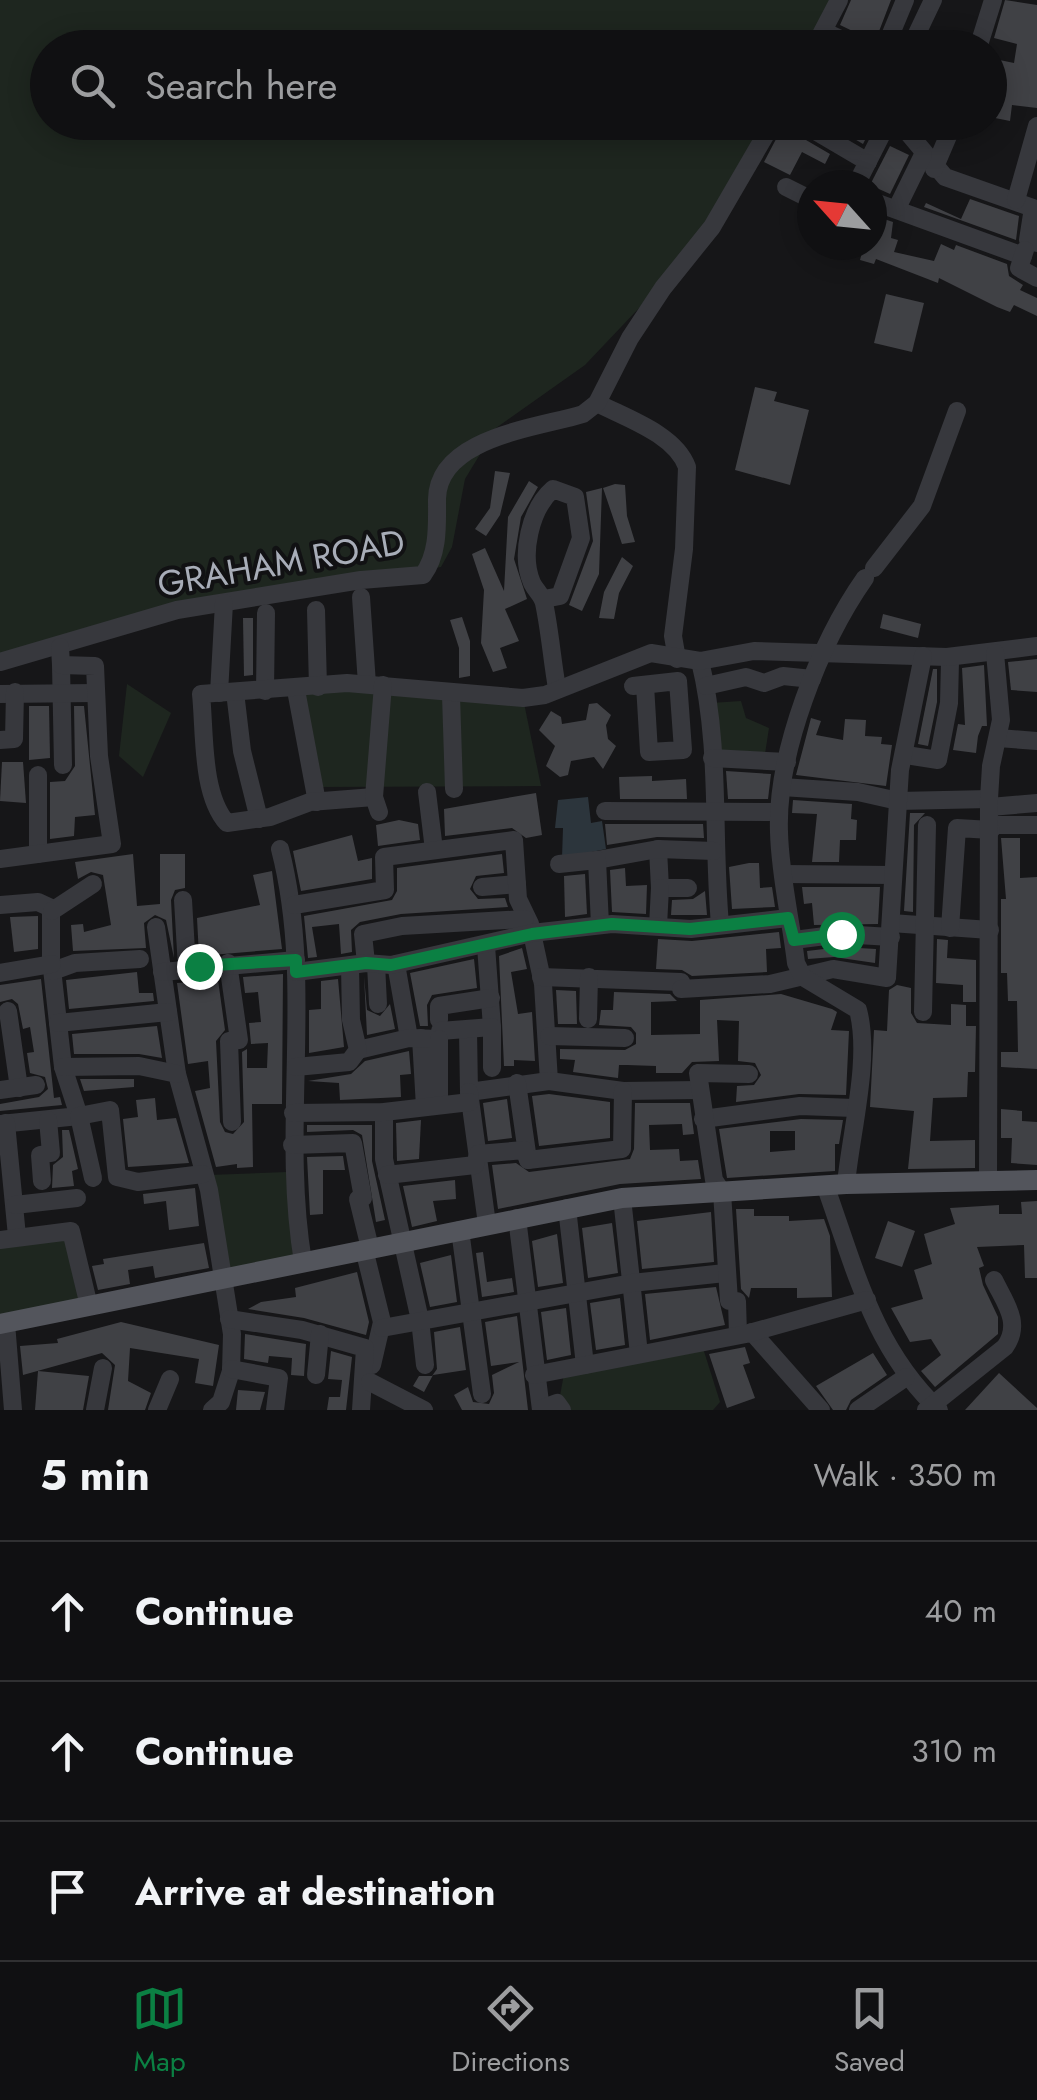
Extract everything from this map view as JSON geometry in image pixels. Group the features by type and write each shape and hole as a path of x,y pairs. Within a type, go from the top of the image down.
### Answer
{"main road":[{"path":"3,1323 622,1198 835,1184 1037,1180"}],"street":[{"path":"823,30 839,0"},
{"path":"892,30 904,0"},
{"path":"922,30 932,0"},
{"path":"984,30 993,0"},
{"path":"1016,200 1037,126"},
{"path":"670,683 684,549 687,466 682,454 666,440 597,403 630,338 712,227 763,140"},
{"path":"831,140 868,162"},
{"path":"864,170 879,140"},
{"path":"912,140 928,162 956,182 1033,208 1029,246 1019,268 1037,278"},
{"path":"897,208 942,140"},
{"path":"786,187 797,192"},
{"path":"887,205 1029,246"},
{"name":"GRAHAM ROAD","path":"0,662 61,656 177,610 361,580 423,575 435,548 437,492 454,462 473,446 583,414 597,403"},
{"path":"957,411 922,506 869,573 818,655 778,812 788,918 802,977 858,1010 865,1054 835,1184 882,1342 932,1408 1005,1347 1013,1335 1014,1323 994,1280"},
{"path":"544,599 560,596 582,538 575,497 553,489 542,498 526,554 532,583 544,599 557,688"},
{"path":"361,598 375,685 376,804 318,802 258,819 227,823 219,814 210,782 201,694 375,685 452,695 523,698 651,653 700,661 754,650 923,656 995,653 1037,646"},
{"path":"224,602 227,693 258,819"},
{"path":"316,610 318,687"},
{"path":"266,613 266,691"},
{"path":"988,1181 990,815 1001,720 995,653"},
{"path":"0,859 112,844 99,756 95,666 61,656 63,765"},
{"path":"542,977 590,976 681,985 770,984 848,968 888,978 898,801 923,656"},
{"path":"700,661 712,758 720,924"},
{"path":"906,756 938,760 948,703 950,661"},
{"path":"706,686 746,677 764,683 783,676 812,678"},
{"path":"678,681 683,750 649,752 639,686 670,683 678,681"},
{"path":"296,690 318,802"},
{"path":"0,740 14,740 8,693 96,693"},
{"path":"452,695 454,789"},
{"path":"998,738 1037,741"},
{"path":"712,758 788,762"},
{"path":"38,775 38,854"},
{"path":"782,787 858,792 1037,825"},
{"path":"427,792 434,850"},
{"path":"950,928 957,828 1037,804"},
{"path":"605,811 778,812"},
{"path":"922,1012 928,825"},
{"path":"294,905 385,890 384,857 514,840 517,884 542,977 549,1081"},
{"path":"280,849 294,905 296,1066 292,1144 295,1214 303,1262"},
{"path":"559,864 658,849 714,851"},
{"path":"658,849 658,926"},
{"path":"597,860 600,925"},
{"path":"784,874 893,874"},
{"path":"52,909 93,884"},
{"path":"482,887 517,884"},
{"path":"660,888 688,888"},
{"path":"183,900 187,968"},
{"path":"0,905 38,902 52,909"},
{"path":"52,909 52,967 63,1067 93,1178"},
{"path":"296,1066 349,1062 358,1050 363,934 402,926 600,925 690,929 788,918"},
{"path":"162,972 228,963 396,964 486,946 529,926"},
{"path":"890,939 925,926 990,930"},
{"path":"156,927 178,1074 204,1174 229,1320 231,1372 221,1402 212,1410"},
{"path":"794,940 841,934 890,939 924,958"},
{"path":"486,946 492,1068"},
{"path":"0,973 108,958 140,959"},
{"path":"228,963 238,1040 230,1041 232,1122"},
{"path":"364,964 378,1004"},
{"path":"396,964 427,1034 432,1106"},
{"path":"588,1019 590,976"},
{"path":"427,1034 439,1006 490,998"},
{"path":"8,1012 18,1088"},
{"path":"58,1023 168,1012"},
{"path":"358,1050 440,1031 492,1027"},
{"path":"468,1030 470,1097 487,1224"},
{"path":"548,1036 626,1038"},
{"path":"63,1067 139,1066 178,1074"},
{"path":"749,1074 698,1073 714,1180 722,1192 728,1301 737,1301 745,1334 813,1407"},
{"path":"292,1113 384,1112 432,1106 517,1083 549,1081 624,1091 698,1090"},
{"path":"517,1083 528,1160"},
{"path":"528,1160 622,1149 624,1091"},
{"path":"704,1119 800,1106 854,1108"},
{"path":"89,1306 71,1231 8,1238 15,1206 5,1180 3,1123 110,1110 117,1177 138,1182 204,1174"},
{"path":"384,1112 388,1175 420,1322 425,1365"},
{"path":"42,1181 40,1155 51,1153 48,1120"},
{"path":"292,1144 353,1144 363,1198 358,1199 382,1328 364,1410"},
{"path":"478,1154 524,1150 528,1160"},
{"path":"388,1175 475,1165 478,1154"},
{"path":"15,1206 76,1198"},
{"path":"622,1198 640,1354"},
{"path":"567,1208 585,1365"},
{"path":"517,1218 541,1409 557,1403 562,1410"},
{"path":"460,1230 482,1394"},
{"path":"382,1328 632,1283 726,1272"},
{"path":"534,1374 745,1334 867,1300"},
{"path":"229,1320 320,1334 366,1349 364,1410"},
{"path":"3,1323 6,1389 13,1410"},
{"path":"316,1375 320,1334"},
{"path":"95,1410 103,1368"},
{"path":"231,1372 279,1378 275,1410"},
{"path":"858,1410 906,1377"},
{"path":"157,1410 170,1379"},
{"path":"370,1382 424,1410"}],"shaded area":[{"path":"0,0 839,0 822,30 30,30 30,140 761,140 712,231 585,365 496,428 465,479 452,547 441,567 245,597 0,658"},
{"path":"127,684 171,713 143,777 119,756"},
{"path":"296,690 523,698 541,786 316,787"},
{"path":"741,701 746,718 769,728 765,754 714,754 711,703"},
{"path":"588,797 591,823 602,821 606,849 562,858 563,828 555,828 558,800"},
{"path":"287,1172 299,1258 225,1274 209,1175"},
{"path":"69,1233 86,1303 0,1320 0,1244"},
{"path":"702,1345 720,1402 713,1410 565,1410 559,1401 564,1374"}],"building":[{"path":"851,0 891,0 880,30 850,30 840,25"},
{"path":"1005,0 1037,5 1037,108 1012,105 1010,121 1007,62 1014,63 1017,44 1007,41 1007,30 996,30"},
{"path":"776,140 806,140 830,154 825,164 802,152 790,175 764,162"},
{"path":"890,146 909,155 890,194 887,170 878,170"},
{"path":"970,199 1019,216 1016,240 924,207 926,203 961,219"},
{"path":"887,220 893,222 891,238 898,240 894,252 934,261 941,244 954,250 956,245 1007,264 1009,276 1023,285 1020,290 1037,298 1037,316 1014,305 1010,312 997,307 939,278 938,283 879,260 887,260"},
{"path":"886,294 924,303 912,352 874,343"},
{"path":"755,387 777,392 774,401 809,410 790,485 735,470"},
{"path":"495,471 510,473 500,515 486,536 475,529 490,508"},
{"path":"529,481 538,487 521,517 514,559 527,599 505,609 519,641 500,648 507,668 493,672 481,643 484,590 472,554 485,548 504,591 508,517"},
{"path":"625,485 627,516 635,542 622,544 603,488"},
{"path":"602,488 599,574 582,611 569,605 593,541 586,492"},
{"path":"622,557 633,566 619,593 614,619 599,618 604,592"},
{"path":"883,614 921,624 918,638 880,628"},
{"path":"462,617 470,641 470,676 459,678 459,648 450,620"},
{"path":"243,618 253,618 253,675 244,676"},
{"path":"1037,659 1037,692 1011,690 1008,662"},
{"path":"984,665 987,726 982,726 976,753 953,750 958,724 965,725 962,668"},
{"path":"933,669 937,669 937,702 928,746 918,744"},
{"path":"597,703 611,715 606,725 608,739 616,746 603,769 594,757 571,761 568,775 560,777 546,766 555,746 539,730 551,711 561,717 562,724 586,720 589,704"},
{"path":"29,706 49,706 50,758 29,760"},
{"path":"74,706 84,706 95,815 75,817 74,836 50,839 50,782 65,781 75,766"},
{"path":"811,718 821,721 816,735 843,740 845,719 866,720 865,736 882,737 881,744 892,745 886,786 796,775"},
{"path":"2,762 23,762 26,803 0,801"},
{"path":"726,771 771,774 768,799 728,799"},
{"path":"652,776 652,781 686,779 687,799 620,799 619,777"},
{"path":"536,793 542,835 526,838 512,828 445,836 444,809"},
{"path":"793,800 852,804 851,819 857,820 856,840 840,840 839,862 812,862 817,814 792,813"},
{"path":"910,813 925,813 914,825 913,912 904,911"},
{"path":"399,820 418,824 420,840 378,846 376,825"},
{"path":"605,824 703,824 704,838 657,837 607,845"},
{"path":"352,835 358,861 372,858 372,879 301,891 293,851"},
{"path":"1001,838 1020,838 1020,878 1037,877 1037,1069 1001,1067 1001,1052 1018,1052 1017,1001 1008,1001 1007,973 1001,973 1001,899 1006,899"},
{"path":"133,854 137,906 160,904 160,854 185,854 185,888 175,890 171,900 174,958 166,920 155,915 144,923 146,948 73,951 71,925 83,924 84,932 111,925 103,875 91,872 78,879 75,862"},
{"path":"502,854 504,873 476,876 470,889 478,899 505,898 508,907 401,914 360,922 351,930 352,952 341,954 339,924 312,927 317,957 308,958 304,916 392,900 397,891 397,868"},
{"path":"759,863 760,888 772,887 775,907 732,909 729,867"},
{"path":"625,868 626,886 647,885 646,914 612,912 610,870"},
{"path":"272,871 282,949 199,956 197,918 260,905 253,875"},
{"path":"585,874 587,914 565,917 564,876"},
{"path":"802,887 880,887 878,924 814,925 812,903 804,904"},
{"path":"705,891 707,915 671,915 672,900 693,899"},
{"path":"38,916 38,949 14,952 10,917"},
{"path":"779,932 781,948 766,949 767,972 692,976 682,970 656,969 658,939 692,941"},
{"path":"937,939 948,940 947,958 976,960 976,1002 963,1002 963,985 936,983"},
{"path":"841,947 876,949 875,963 834,957 808,959 807,951"},
{"path":"522,948 527,969 511,972 518,1014 532,1012 535,1061 514,1060 514,1066 504,1066 499,956"},
{"path":"474,959 477,988 432,995 427,1005 428,1026 420,1026 410,973"},
{"path":"137,972 139,993 153,993 154,1001 69,1009 66,980"},
{"path":"283,974 282,1104 252,1104 253,1167 216,1167 195,1091 210,1088 208,1061 188,1064 177,983 218,980 225,1030 216,1041 220,1122 225,1132 233,1134 244,1122 242,1052 247,1049 247,1068 267,1068 268,1043 251,1044 249,1023 261,1022 258,992 245,993 243,977"},
{"path":"364,976 367,1010 380,1016 390,1004 395,1029 367,1035"},
{"path":"41,979 54,1098 60,1097 62,1105 0,1111 0,1104 39,1097 48,1089 45,1077 30,1073 27,1053 34,1052 30,1027 23,1029 18,1004 12,999 0,1002 0,985"},
{"path":"338,979 344,1047 309,1053 309,1010 321,1009 321,981"},
{"path":"897,985 911,988 911,1013 917,1023 951,1025 951,1004 966,1005 966,1026 976,1026 975,1072 968,1072 967,1097 933,1098 930,1141 975,1140 975,1168 908,1169 914,1111 870,1107 874,1030 887,1031 889,990"},
{"path":"556,990 576,991 577,1024 558,1024"},
{"path":"614,992 670,994 677,1001 651,1002 651,1035 700,1034 700,1000 781,994 832,1009 837,1012 831,1030 849,1031 846,1095 799,1094 736,1102 737,1086 754,1085 761,1075 755,1063 738,1061 739,1021 717,1020 719,1061 692,1062 682,1073 656,1073 656,1066 627,1065 619,1065 618,1078 573,1072 575,1060 560,1059 560,1049 625,1050 636,1044 636,1033 631,1027 599,1025 601,1010 613,1010"},
{"path":"157,1026 162,1058 74,1054 72,1034"},
{"path":"409,1051 411,1074 400,1075 401,1097 340,1100 339,1083 308,1081 351,1074 365,1061"},
{"path":"80,1079 134,1079 134,1087 84,1091"},
{"path":"549,1094 610,1102 610,1138 539,1146 532,1096"},
{"path":"155,1098 157,1120 176,1118 189,1163 128,1167 123,1119 138,1117 136,1100"},
{"path":"507,1099 512,1138 488,1141 483,1103"},
{"path":"635,1103 690,1103 694,1134 683,1135 682,1124 649,1125 650,1150 679,1149 680,1161 698,1160 701,1179 620,1184 498,1209 492,1165 516,1163 529,1172 630,1159 634,1149"},
{"path":"1001,1109 1022,1111 1022,1121 1037,1122 1037,1165 1011,1163 1012,1138 1001,1138"},
{"path":"801,1119 843,1120 839,1144 835,1144 835,1171 727,1178 719,1129","holes":["770,1131 795,1131 795,1150 770,1152"]},
{"path":"421,1120 419,1159 397,1161 396,1123"},
{"path":"307,1125 372,1125 372,1161 385,1220 376,1222 362,1135 353,1130 307,1132"},
{"path":"62,1130 69,1130 78,1169 72,1171 74,1186 52,1188 53,1165 63,1157"},
{"path":"343,1156 345,1170 323,1170 323,1214 310,1215 307,1157"},
{"path":"455,1180 456,1199 433,1201 437,1221 412,1227 403,1186"},
{"path":"195,1188 199,1226 169,1230 166,1201 144,1204 143,1194"},
{"path":"1037,1201 1037,1278 1025,1278 1024,1245 977,1247 984,1266 979,1268 983,1285 998,1317 998,1334 935,1387 921,1371 941,1355 931,1339 910,1342 891,1308 923,1299 914,1270 932,1264 924,1234 955,1224 950,1208 999,1205 999,1214 1022,1214 1021,1202"},
{"path":"736,1209 754,1209 754,1216 789,1216 789,1221 824,1219 830,1236 832,1297 797,1298 797,1288 751,1288 749,1298 741,1289"},
{"path":"711,1212 714,1262 642,1269 637,1221"},
{"path":"888,1221 915,1231 902,1267 875,1258"},
{"path":"612,1223 618,1273 588,1278 582,1228"},
{"path":"557,1234 563,1283 538,1287 532,1241"},
{"path":"204,1243 209,1268 155,1278 153,1266 128,1270 130,1284 98,1290 92,1266 104,1264 103,1259"},
{"path":"483,1252 487,1282 512,1278 514,1292 482,1297 476,1253"},
{"path":"451,1255 457,1302 430,1307 420,1263"},
{"path":"357,1272 369,1322 366,1335 304,1318 248,1309 261,1302 296,1297 295,1288"},
{"path":"716,1287 725,1325 650,1340 645,1294"},
{"path":"620,1298 625,1345 596,1350 590,1303"},
{"path":"566,1308 571,1355 547,1360 541,1312"},
{"path":"517,1316 528,1410 462,1410 454,1395 468,1387 473,1402 489,1404 494,1393 492,1375 519,1362 491,1366 485,1322"},
{"path":"121,1322 219,1345 213,1386 195,1383 199,1359 130,1348 128,1381 151,1393 145,1410 108,1410 115,1365 102,1353 23,1375 20,1346 58,1343 57,1339"},
{"path":"460,1327 466,1370 433,1375 424,1392 413,1386 419,1376 432,1376 437,1369 434,1332"},
{"path":"245,1334 306,1344 304,1376 291,1375 292,1358 269,1356 268,1363 244,1359"},
{"path":"745,1347 750,1363 743,1365 755,1398 727,1408 709,1354"},
{"path":"331,1351 352,1357 346,1410 327,1410 329,1397 340,1397 342,1380 328,1379"},
{"path":"873,1353 887,1375 851,1400 846,1410 833,1410 816,1386"},
{"path":"38,1371 89,1376 83,1410 35,1410"},
{"path":"999,1373 1037,1408 1037,1410 965,1410"},
{"path":"238,1390 265,1392 260,1410 236,1410"}],"route":[{"path":"199,966 296,960 296,972 366,963 391,965 532,934 612,924 690,929 788,918 794,940 841,934"}]}
